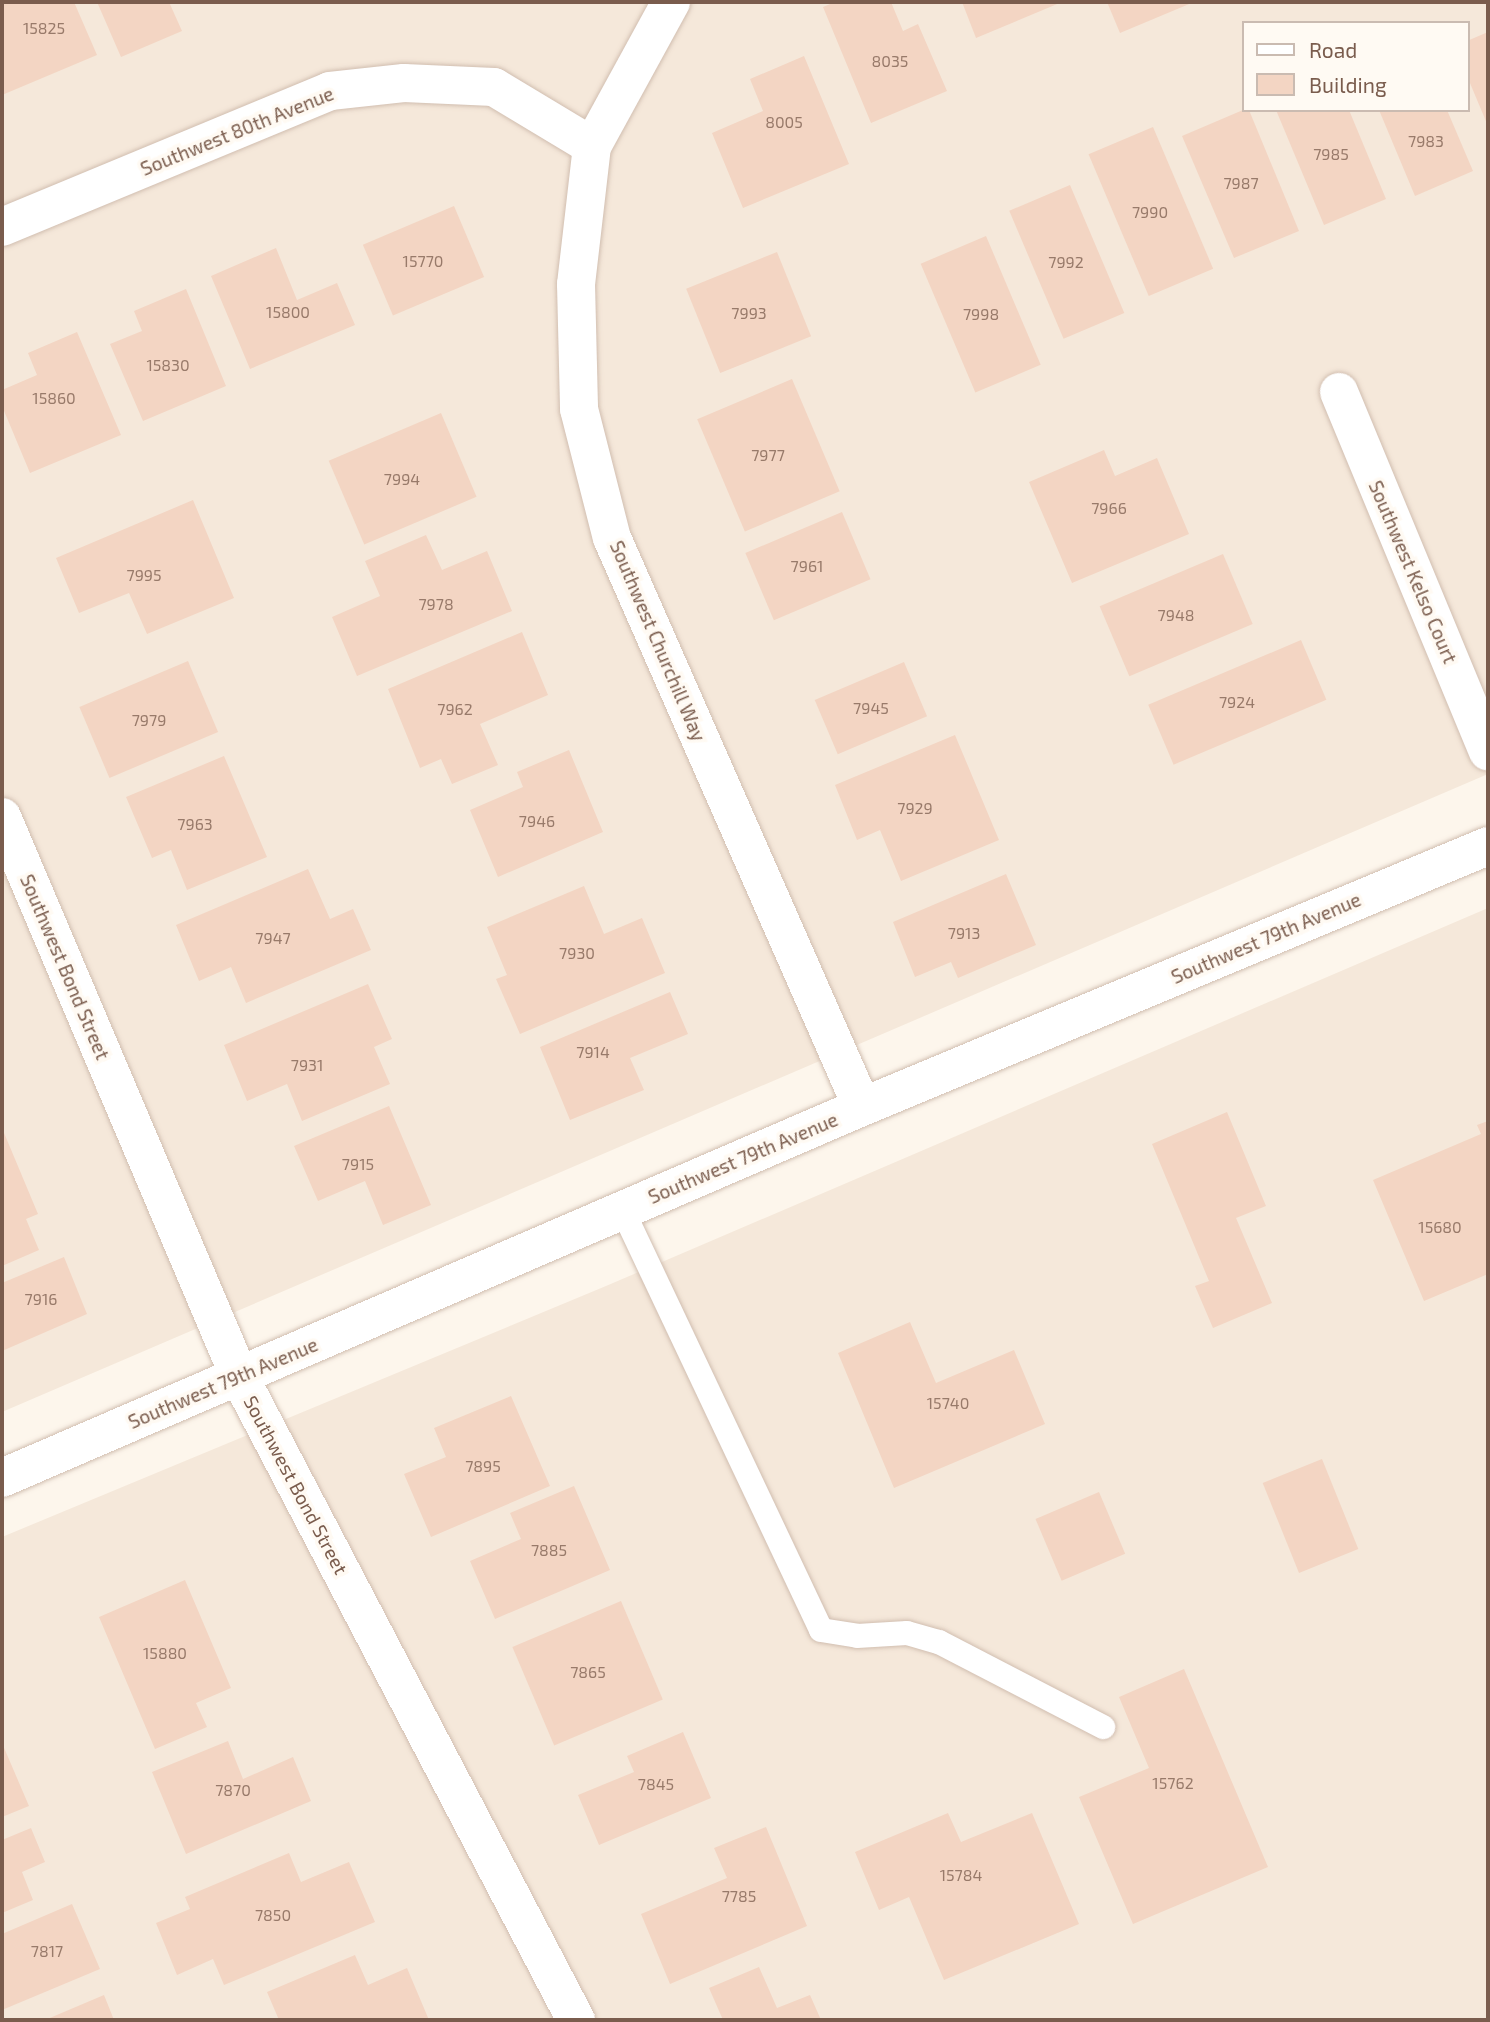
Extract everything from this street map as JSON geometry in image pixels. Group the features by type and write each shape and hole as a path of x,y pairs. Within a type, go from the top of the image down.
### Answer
{"street":[{"path":"592,146 671,2"},
{"name":"Southwest 80th Avenue","path":"2,227 330,91 404,83 494,88 592,146"},
{"name":"Southwest Churchill Way","path":"592,146 576,284 579,409 612,538 862,1107"},
{"name":"Southwest Kelso Court","path":"1339,392 1488,751"},
{"name":"Southwest Bond Street","path":"2,817 239,1376 576,2020"},
{"name":"Southwest 79th Avenue","path":"2,1478 862,1107 1488,846"}],"lane":[{"path":"623,1211 821,1630 857,1636 907,1633 939,1642 1103,1727"}],"shaded area":[{"path":"2,2 1488,2 1488,774 2,1412"},
{"path":"1488,908 1488,2020 2,2020 2,1537 606,1286"}],"building":[{"path":"2,2 74,2 97,55 2,95"},
{"path":"97,2 169,2 182,31 121,57"},
{"path":"835,2 891,2 903,31 918,24 947,91 871,123 823,7"},
{"path":"962,2 1062,2 976,38"},
{"path":"1107,2 1194,2 1120,33"},
{"path":"1488,32 1488,126 1469,81 1469,40"},
{"path":"804,56 849,164 743,208 712,133 763,111 750,79"},
{"path":"1242,110 1250,112 1299,231 1234,258 1182,136"},
{"path":"1277,112 1350,112 1386,199 1324,225"},
{"path":"1380,112 1448,112 1473,171 1415,196"},
{"path":"1153,127 1213,269 1149,296 1089,154"},
{"path":"1070,185 1124,313 1064,339 1009,211"},
{"path":"454,206 484,277 393,316 363,245"},
{"path":"986,236 1041,365 975,393 921,264"},
{"path":"276,248 297,300 337,283 355,325 250,369 211,276"},
{"path":"777,252 811,336 720,373 686,289"},
{"path":"186,289 226,386 143,421 110,344 142,331 134,311"},
{"path":"77,332 121,435 30,473 2,406 2,390 37,375 28,353"},
{"path":"792,379 840,491 745,532 697,419"},
{"path":"441,413 477,497 364,544 329,461"},
{"path":"1104,450 1115,476 1157,458 1189,534 1072,583 1029,482"},
{"path":"193,500 234,598 147,634 129,593 79,613 56,558"},
{"path":"842,512 871,579 774,620 745,553"},
{"path":"426,535 442,570 487,551 512,611 357,676 332,617 380,596 365,561"},
{"path":"1223,554 1253,624 1129,676 1100,606"},
{"path":"522,632 548,695 480,724 498,765 452,784 441,759 420,768 388,689"},
{"path":"1301,640 1326,700 1174,765 1148,705"},
{"path":"188,661 218,732 109,778 79,707"},
{"path":"904,662 927,716 838,754 815,700"},
{"path":"955,735 999,840 901,881 880,830 857,840 835,785"},
{"path":"569,750 603,832 498,877 470,810 523,787 517,772"},
{"path":"224,756 267,857 187,890 171,850 152,858 126,797"},
{"path":"308,869 330,919 353,909 371,950 246,1003 231,967 199,981 176,925"},
{"path":"1006,874 1036,945 958,978 951,962 915,977 893,922"},
{"path":"584,886 604,934 642,918 665,973 520,1034 496,979 507,975 487,927"},
{"path":"368,984 392,1039 374,1047 390,1084 302,1121 287,1084 247,1101 224,1045"},
{"path":"670,992 688,1034 630,1058 644,1090 570,1120 540,1047"},
{"path":"389,1106 431,1205 383,1225 365,1181 318,1201 294,1146"},
{"path":"1227,1112 1266,1206 1236,1218 1272,1303 1213,1328 1195,1286 1209,1281 1152,1144"},
{"path":"1488,1121 1488,1274 1424,1301 1373,1180 1481,1134 1477,1125"},
{"path":"2,1128 38,1214 26,1219 39,1250 2,1266"},
{"path":"64,1257 87,1314 2,1351 2,1283"},
{"path":"910,1322 936,1383 1014,1350 1045,1424 894,1488 838,1353"},
{"path":"511,1396 550,1486 431,1537 404,1474 446,1457 434,1428"},
{"path":"1322,1459 1358,1549 1299,1573 1263,1483"},
{"path":"574,1486 610,1570 495,1619 470,1561 521,1539 510,1513"},
{"path":"1099,1492 1125,1554 1062,1581 1035,1519"},
{"path":"185,1580 231,1688 196,1703 207,1727 155,1749 99,1617"},
{"path":"621,1601 663,1699 554,1746 512,1647"},
{"path":"1184,1669 1268,1867 1133,1924 1079,1797 1149,1768 1119,1697"},
{"path":"683,1732 711,1798 599,1845 578,1795 634,1772 627,1756"},
{"path":"228,1741 243,1779 293,1757 311,1801 186,1854 152,1772"},
{"path":"2,1743 29,1806 2,1817"},
{"path":"948,1813 961,1842 1032,1813 1079,1924 944,1980 909,1897 879,1910 855,1852"},
{"path":"766,1827 807,1926 670,1984 641,1914 727,1878 714,1848"},
{"path":"31,1828 45,1862 22,1872 33,1900 2,1913 2,1840"},
{"path":"289,1853 301,1882 349,1862 375,1922 224,1985 213,1959 177,1975 156,1923 190,1909 185,1897"},
{"path":"72,1904 100,1969 2,2010 2,1934"},
{"path":"355,1955 368,1985 407,1968 429,2020 279,2020 267,1992"},
{"path":"759,1967 777,2008 810,1995 821,2020 723,2020 709,1988"},
{"path":"104,1995 114,2020 45,2020"}]}
